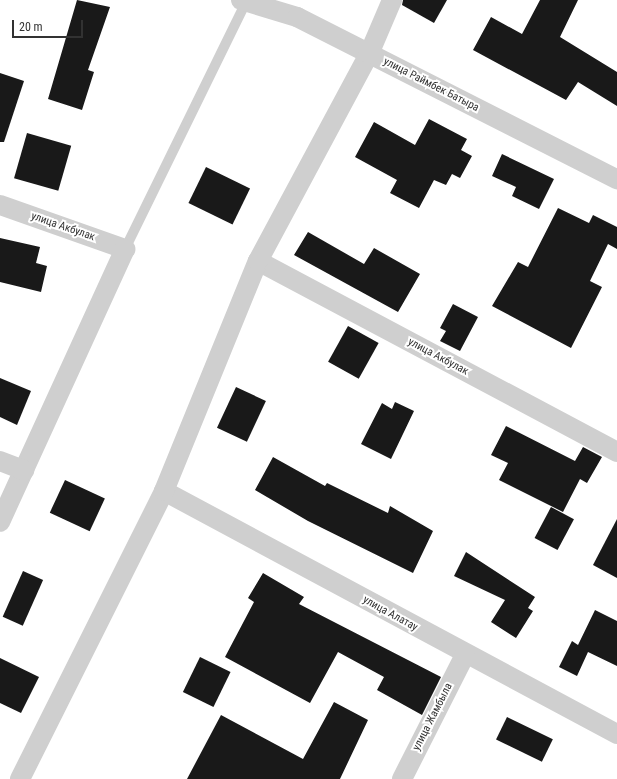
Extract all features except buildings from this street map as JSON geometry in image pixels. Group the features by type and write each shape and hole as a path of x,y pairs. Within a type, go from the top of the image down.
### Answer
{"street":[{"name":"улица Раймбек Батыра","path":"244,0 297,17 617,179"},
{"path":"20,779 164,491 258,261 369,54 392,0"},
{"name":"улица Акбулак","path":"0,205 125,249"},
{"path":"0,522 125,249"},
{"name":"улица Акбулак","path":"258,261 617,452"},
{"path":"0,461 24,470"},
{"name":"улица Алатау","path":"164,491 465,655 617,734"},
{"name":"улица Жамбыла","path":"402,779 465,655"}],"lane":[{"path":"125,249 244,0"}]}
